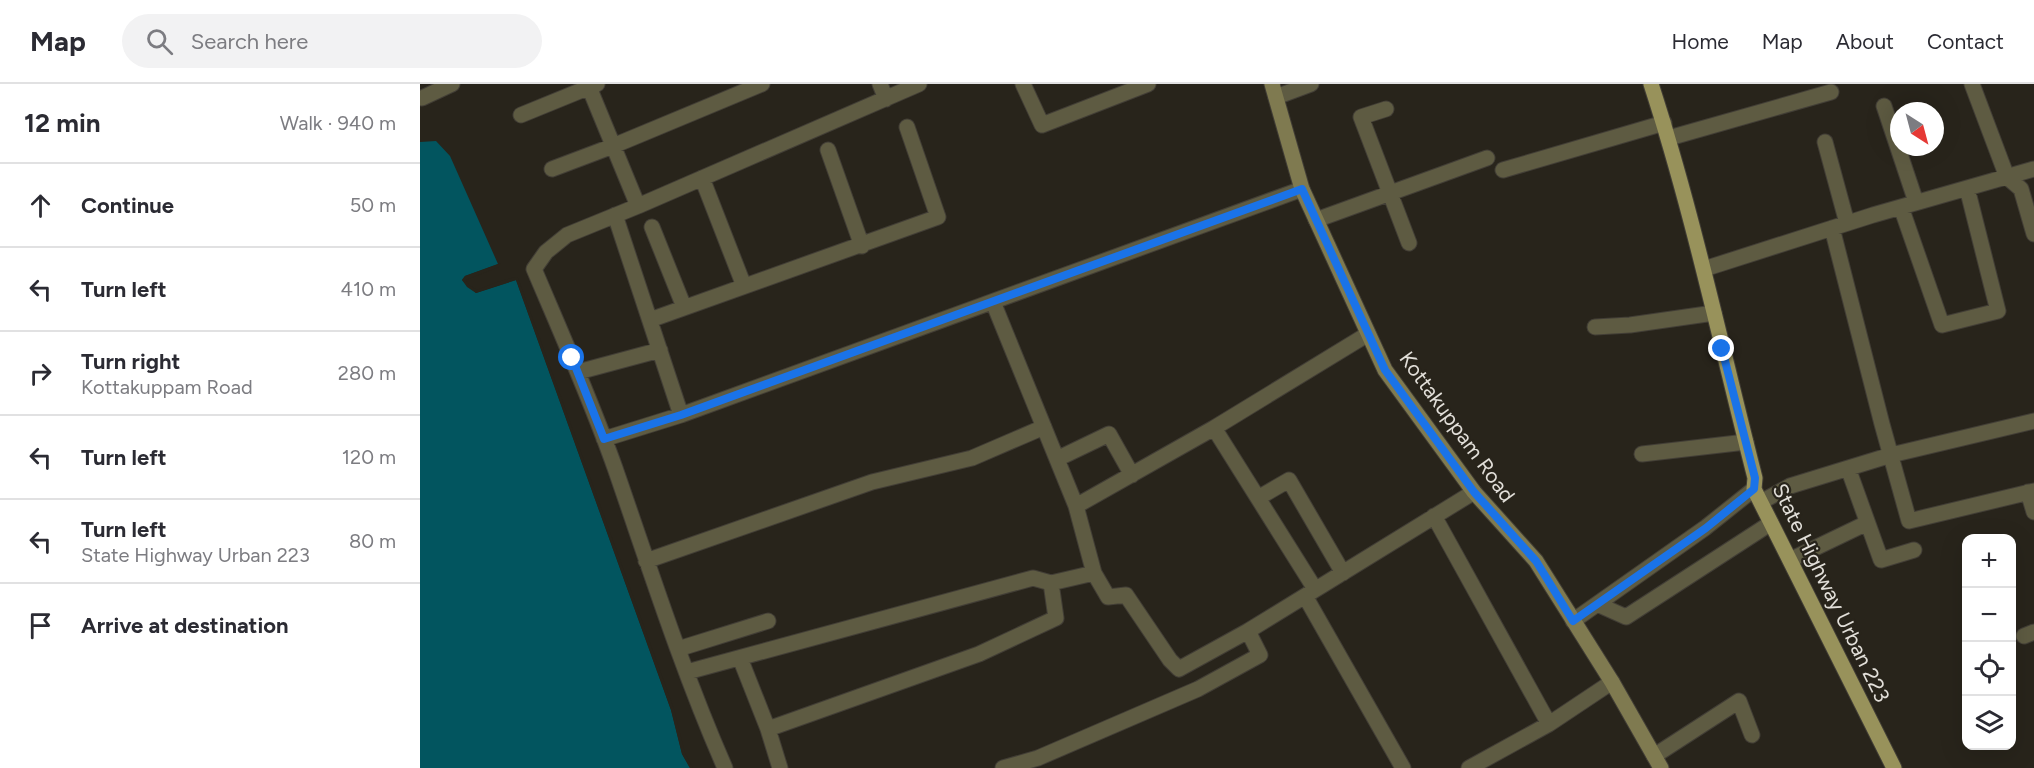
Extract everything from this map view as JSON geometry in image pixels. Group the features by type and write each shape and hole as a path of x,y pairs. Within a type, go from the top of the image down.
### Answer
{"main road":[{"name":"State Highway Urban 223","path":"1651,84 1704,269 1755,478 1757,496 1894,768"}],"street":[{"path":"423,99 452,84"},
{"path":"552,169 762,84"},
{"path":"880,84 885,99"},
{"path":"725,768 678,649 604,439 534,269 546,252 567,235 919,84"},
{"path":"1023,84 1041,125 1148,84"},
{"path":"1274,90 1311,84"},
{"path":"1972,84 2007,177 2020,189 2034,234"},
{"path":"521,115 593,86 613,146 638,206"},
{"name":"Kottakuppam Road","path":"1274,90 1302,189 1385,370 1474,492 1536,561 1612,682 1657,762"},
{"path":"1503,170 1831,92"},
{"path":"1884,105 1916,202"},
{"path":"1386,109 1361,117 1409,243"},
{"path":"650,320 938,217 907,127"},
{"path":"1824,142 1891,455 1909,521 2031,492 2034,512"},
{"path":"828,150 862,246"},
{"path":"1316,220 1487,158"},
{"path":"1704,269 1840,225 2034,169"},
{"path":"702,178 744,286"},
{"path":"1901,207 1942,325 1998,311 1967,188"},
{"path":"604,439 681,415 1302,189"},
{"path":"615,215 681,415"},
{"path":"652,227 684,308"},
{"path":"993,302 1076,506 1094,573 1108,597 1126,595 1170,660 1179,669 1248,631 1474,492"},
{"path":"1595,327 1630,325 1714,313"},
{"path":"1076,506 1214,428 1368,334"},
{"path":"578,372 660,350"},
{"path":"1573,621 1706,528 1757,496 1891,455 2034,421"},
{"path":"646,561 872,482 972,458 1044,427"},
{"path":"1214,428 1258,498 1403,768"},
{"path":"1057,459 1109,434 1132,475"},
{"path":"1642,454 1746,442"},
{"path":"1848,468 1881,560 1914,550"},
{"path":"1258,498 1288,480 1342,573"},
{"path":"1434,516 1549,724"},
{"path":"1597,604 1626,617 1771,523"},
{"path":"1790,560 1868,523"},
{"path":"687,672 1033,578 1051,583 1094,573"},
{"path":"768,729 978,654 1056,618 1051,583"},
{"path":"678,649 768,621"},
{"path":"1002,768 1038,758 1198,689 1260,655 1248,631"},
{"path":"740,658 768,729 780,768"},
{"path":"1469,768 1549,724 1612,682"},
{"path":"1657,762 1739,701 1752,735"}],"water":[{"path":"436,141 450,156 498,264 465,276 462,280 476,293 516,280 671,710 682,754 690,768 420,768 420,142"}],"pier":[{"path":"501,263 499,267 466,280 477,290 497,282 518,278 674,709 685,753 693,768 690,768 682,754 671,710 516,280 476,293 462,280 465,276"}],"route":[{"path":"572,358 604,439 681,415 1302,189 1385,370 1474,492 1536,561 1573,621 1706,528 1754,489 1755,478 1722,349"}]}
